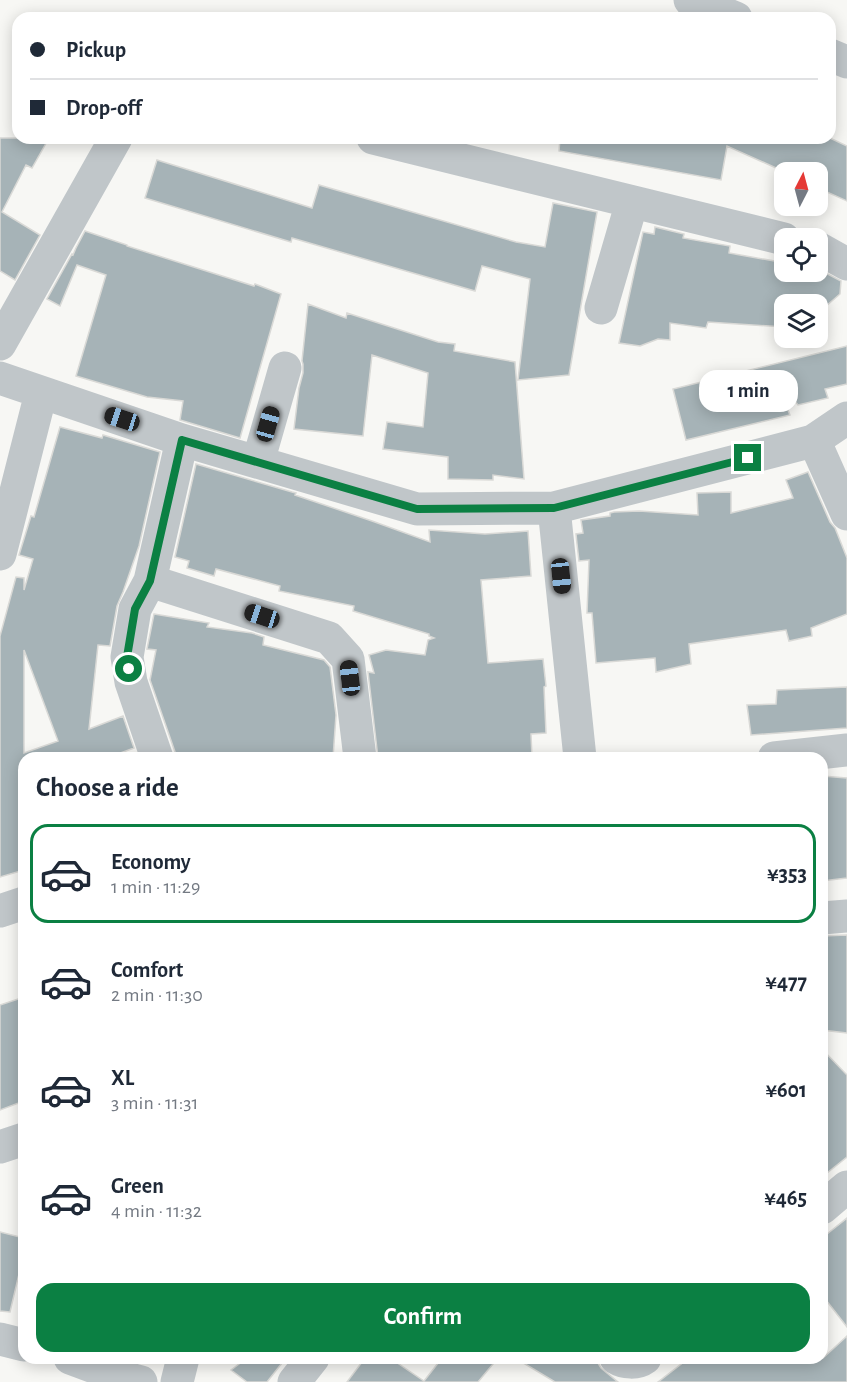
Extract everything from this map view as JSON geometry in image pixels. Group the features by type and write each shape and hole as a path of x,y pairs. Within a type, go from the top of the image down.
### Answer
{"street":[{"path":"690,0 721,12"},
{"path":"0,344 113,144"},
{"path":"397,144 774,237"},
{"path":"601,308 632,202"},
{"path":"828,254 847,264"},
{"path":"258,462 285,368"},
{"path":"0,378 182,440 417,509 554,508 814,440 847,418"},
{"path":"0,554 41,393"},
{"path":"155,752 131,682 127,657 135,609 150,581 182,440"},
{"path":"814,440 847,514"},
{"path":"554,508 579,752"},
{"path":"150,581 329,638 348,659 359,752"},
{"path":"828,752 847,750"},
{"path":"0,910 18,905"},
{"path":"828,918 847,916"},
{"path":"0,1147 18,1141"},
{"path":"828,1203 847,1186"},
{"path":"0,1339 18,1344"},
{"path":"85,1364 126,1380"},
{"path":"177,1382 182,1364"},
{"path":"294,1382 308,1364"}],"building":[{"path":"0,138 12,138 12,144 46,144 32,168 26,165 2,212 40,235 15,280 0,271"},
{"path":"836,141 847,146 847,201 828,192 828,162 774,162 774,167 727,146 721,180 559,151 560,144 836,144"},
{"path":"157,160 312,208 319,185 516,242 545,247 553,203 597,212 569,375 518,380 530,279 482,266 475,291 292,238 291,242 145,198"},
{"path":"655,227 684,234 683,238 730,246 729,253 774,261 774,282 828,282 828,274 841,281 840,294 828,304 828,294 774,294 774,326 708,322 706,328 670,323 670,340 658,339 640,346 619,343 643,232 654,234"},
{"path":"85,231 281,294 240,438 180,420 183,401 147,397 76,376 106,275 77,265 60,306 47,299"},
{"path":"308,304 346,318 347,313 438,342 455,344 454,351 515,362 524,479 493,475 493,480 448,479 448,457 383,449 387,422 423,427 428,373 372,355 363,436 294,429 303,373 302,361"},
{"path":"847,346 847,384 825,389 828,398 798,405 773,373 790,415 686,440 673,389"},
{"path":"60,427 102,438 103,435 160,452 139,546 117,606 110,646 98,645 89,729 123,716 134,748 123,752 27,752 58,741 24,650 24,752 18,752 18,872 0,877 0,636 16,577 24,578 24,590 33,559 19,555 31,516 34,517"},
{"path":"196,464 296,493 295,495 430,542 429,530 485,534 528,531 531,576 481,580 488,663 543,659 546,686 544,687 546,733 531,734 532,752 377,752 368,672 374,673 369,655 386,650 425,655 428,640 434,638 429,634 353,611 354,606 279,591 280,586 216,569 214,576 187,568 189,561 175,557"},
{"path":"808,472 847,558 847,614 811,628 812,636 789,641 786,630 689,644 691,664 656,672 655,658 596,663 592,613 587,613 589,560 579,561 577,544 576,534 583,533 581,520 610,516 610,513 614,512 639,511 698,515 697,493 731,492 731,513 793,498 786,480"},
{"path":"154,614 209,623 207,627 252,633 264,637 263,645 324,660 330,667 336,715 333,752 175,752 150,680 156,650 147,649"},
{"path":"847,687 847,728 751,735 747,705 776,704 777,690"},
{"path":"828,776 847,778 847,878 828,880"},
{"path":"847,935 847,1033 828,1031 828,936"},
{"path":"18,999 18,1103 0,1110 0,1005"},
{"path":"828,1055 847,1075 847,1157 828,1172"},
{"path":"847,1218 847,1327 828,1303 828,1233"},
{"path":"0,1232 18,1236 18,1278 10,1312 0,1311"},
{"path":"847,1336 847,1382 658,1382 681,1364 828,1364 828,1353"},
{"path":"239,1364 281,1364 267,1382 247,1382 231,1370"},
{"path":"360,1364 399,1364 424,1381 437,1364 493,1364 478,1382 347,1382"},
{"path":"525,1364 599,1364 618,1382 555,1382"}],"route":[{"path":"129,669 127,657 135,609 150,581 182,440 417,509 554,508 748,458"}]}
